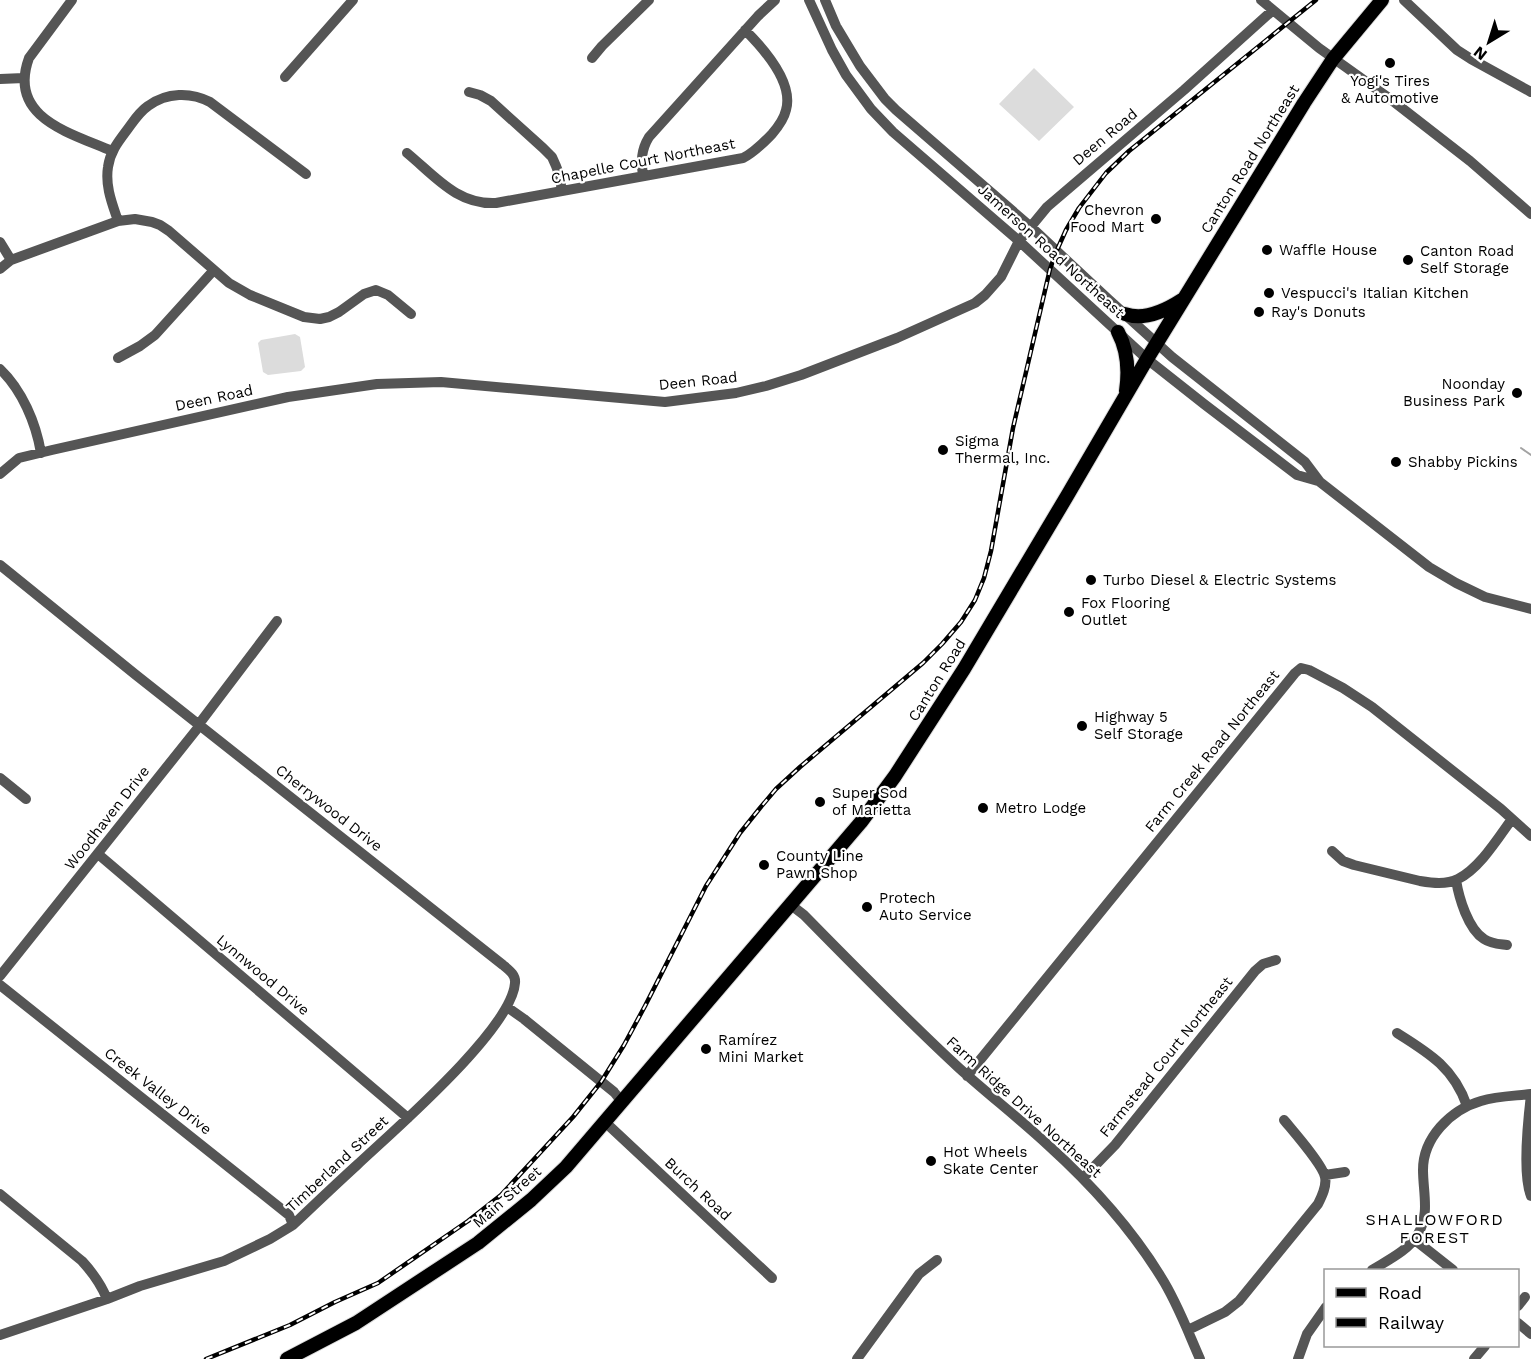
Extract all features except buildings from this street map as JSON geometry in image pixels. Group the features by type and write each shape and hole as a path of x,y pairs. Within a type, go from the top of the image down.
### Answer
{"main road":[{"name":"Canton Road Northeast","path":"1157,343 1288,128 1333,59 1382,0"},
{"path":"1125,314 1146,316 1164,311 1184,299"},
{"path":"1118,332 1128,362 1126,395"},
{"name":"Canton Road","path":"704,1006 861,822 902,766 1003,604 1157,343"},
{"name":"Main Street","path":"287,1359 371,1314 478,1243 531,1200 566,1167 704,1006"}],"street":[{"path":"72,0 32,53 25,69 27,96 42,118 112,151"},
{"path":"285,77 353,0"},
{"path":"592,58 649,0"},
{"path":"643,176 641,157 649,137 775,0"},
{"name":"Jamerson Road Northeast","path":"809,0 832,50 854,87 893,132 1019,241 1147,358 1297,474 1318,481"},
{"name":"Jamerson Road Northeast","path":"825,0 844,41 885,99 907,121 1031,227 1173,357 1305,462 1318,481 1429,567 1485,597 1531,609"},
{"path":"1261,0 1333,59 1389,98 1470,161 1531,214"},
{"path":"1404,0 1457,50 1531,92"},
{"name":"Deen Road","path":"0,474 20,458 41,453 288,397 379,384 441,382 665,402 736,393 801,375 897,338 975,303 1001,278 1019,241 1047,207 1184,90 1273,10"},
{"name":"Chapelle Court Northeast","path":"407,153 464,198 474,202 496,203 744,158 760,147 778,127 786,110 787,93 779,73 767,55 745,30"},
{"path":"0,79 24,78"},
{"path":"469,92 491,101 552,157 559,174 562,191"},
{"path":"118,221 107,181 108,164 112,151 148,106 174,96 192,95 210,102 306,174"},
{"path":"0,268 11,260 118,221 135,219 152,222 169,231 229,283 250,295 304,317 320,319 329,317 364,294 376,290 388,295 411,314"},
{"path":"0,243 11,260"},
{"path":"118,358 155,335 213,271"},
{"path":"0,369 18,392 34,429 41,453"},
{"name":"Cherrywood Drive","path":"0,564 136,675 503,965"},
{"name":"Woodhaven Drive","path":"0,976 197,729 277,621"},
{"name":"Farm Creek Road Northeast","path":"968,1076 1301,668 1343,688 1372,707 1531,836"},
{"path":"0,778 26,799"},
{"path":"1332,851 1343,861 1354,865 1431,882 1447,882 1456,880 1474,867 1512,819"},
{"name":"Lynnwood Drive","path":"98,854 408,1118"},
{"path":"1456,880 1464,910 1480,935 1495,944 1507,945"},
{"name":"Farm Ridge Drive Northeast","path":"791,905 804,915 908,1022 1083,1178 1124,1224 1155,1267 1169,1291 1200,1359"},
{"name":"Farmstead Court Northeast","path":"1083,1178 1114,1145 1255,971 1263,964 1276,960"},
{"name":"Timberland Street","path":"0,1335 140,1286 224,1261 293,1225 408,1118 479,1046 507,1007 515,986 515,978 503,965"},
{"name":"Creek Valley Drive","path":"0,985 289,1215 293,1225"},
{"path":"507,1007 524,1018 614,1092 622,1102"},
{"path":"1397,1033 1439,1062 1458,1085 1467,1106"},
{"path":"1374,1269 1415,1240 1424,1222 1423,1171 1427,1148 1438,1129 1467,1106 1492,1098 1531,1095 1526,1169 1531,1196"},
{"path":"1188,1330 1225,1312 1239,1302 1318,1204 1324,1190 1325,1175 1284,1120"},
{"name":"Burch Road","path":"605,1122 771,1278"},
{"path":"1325,1175 1345,1172"},
{"path":"0,1194 82,1261 93,1273 107,1299"},
{"path":"1415,1240 1452,1269"},
{"path":"857,1359 919,1274 937,1260"},
{"path":"1519,1305 1525,1296"},
{"path":"1298,1359 1307,1334 1324,1310"},
{"path":"1519,1324 1531,1334"},
{"path":"1474,1359 1484,1347"}],"shaded area":[{"path":"1034,68 1074,107 1039,141 999,104"},
{"path":"295,334 300,337 305,367 301,371 268,375 263,372 258,343 261,340"}],"waterway":[{"path":"1521,448 1531,455"}],"railway":[{"path":"206,1359 290,1325 378,1283 468,1221 501,1195 573,1117 601,1082 624,1045 706,886 740,833 776,789 923,663 961,622 975,600 991,551 1013,428 1050,269 1066,230 1079,208 1106,173 1129,151 1316,0"}],"place":[{"name":"Yogi's Tires & Automotive","path":"1390,63"},
{"name":"Chevron Food Mart","path":"1156,219"},
{"name":"Waffle House","path":"1267,250"},
{"name":"Canton Road Self Storage","path":"1408,260"},
{"name":"Vespucci's Italian Kitchen","path":"1269,293"},
{"name":"Ray's Donuts","path":"1259,312"},
{"name":"Noonday Business Park","path":"1517,393"},
{"name":"Sigma Thermal, Inc.","path":"943,450"},
{"name":"Shabby Pickins","path":"1396,462"},
{"name":"Turbo Diesel & Electric Systems","path":"1091,580"},
{"name":"Fox Flooring Outlet","path":"1069,612"},
{"name":"Highway 5 Self Storage","path":"1082,726"},
{"name":"Super Sod of Marietta","path":"820,802"},
{"name":"Metro Lodge","path":"983,808"},
{"name":"County Line Pawn Shop","path":"764,865"},
{"name":"Protech Auto Service","path":"867,907"},
{"name":"Ramírez Mini Market","path":"706,1049"},
{"name":"Hot Wheels Skate Center","path":"931,1161"}],"district":[{"name":"SHALLOWFORD FOREST","path":"1435,1228"}]}
